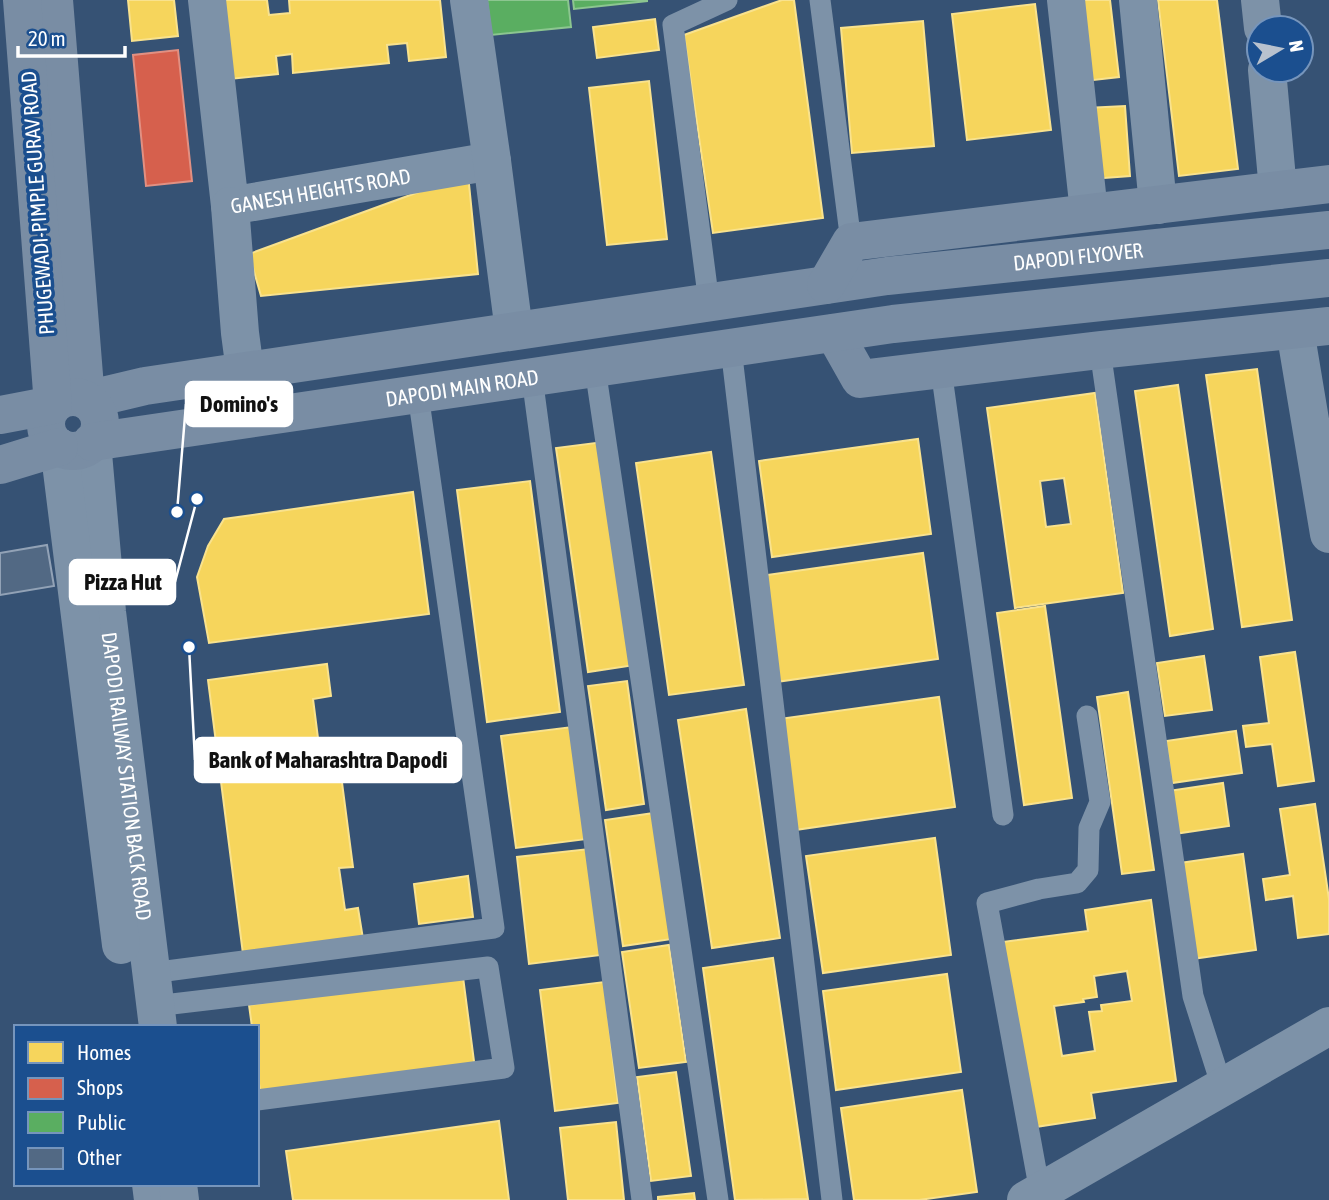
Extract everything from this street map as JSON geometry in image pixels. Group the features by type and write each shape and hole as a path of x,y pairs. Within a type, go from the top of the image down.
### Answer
{"main road":[{"name":"PHUGEWADI-PIMPLE GURAV ROAD","path":"39,9 70,403 47,417 46,426 52,441 76,445"},
{"path":"0,415 145,386 826,285 851,242 1329,184"},
{"name":"DAPODI FLYOVER","path":"826,285 887,276 1329,230"},
{"path":"1312,328 860,379 834,333 893,324 1329,278"},
{"name":"DAPODI MAIN ROAD","path":"0,465 76,445 834,333"}],"street":[{"name":"GANESH HEIGHTS ROAD","path":"207,0 230,206 492,161"},
{"path":"469,0 514,331"},
{"path":"1066,0 1089,212"},
{"path":"1138,0 1158,205"},
{"path":"1268,84 1278,190"},
{"path":"230,206 245,371"},
{"path":"1312,328 1329,534"},
{"name":"DAPODI RAILWAY STATION BACK ROAD","path":"76,445 88,692 149,1008"},
{"name":"DAPODI RAILWAY STATION BACK ROAD","path":"76,445 107,611 149,1008"},
{"path":"1033,1196 1329,1026"}],"lane":[{"path":"709,303 673,25 727,0"},
{"path":"820,0 851,242"},
{"path":"731,348 832,1200"},
{"path":"1100,350 1192,996 1223,1087"},
{"path":"595,368 718,1200"},
{"path":"942,369 1003,815"},
{"path":"532,377 642,1200"},
{"path":"149,1008 494,929 418,394"},
{"path":"1033,1196 987,903 1039,889 1077,883 1088,870 1089,828 1100,802 1087,716"},
{"path":"149,1008 488,967 503,1068 259,1100"}],"building: Homes":[{"path":"128,0 174,0 178,36 132,41"},
{"path":"222,0 267,0 269,15 290,13 289,0 440,0 446,57 409,61 407,43 387,45 389,63 293,73 292,54 276,56 278,74 230,79"},
{"path":"782,0 794,0 823,218 713,233 684,35"},
{"path":"1075,0 1110,0 1119,77 1085,81"},
{"path":"1158,0 1217,0 1238,169 1179,176"},
{"path":"1035,4 1051,130 967,140 952,14"},
{"path":"655,19 659,50 597,58 593,27"},
{"path":"923,21 934,146 852,153 841,28"},
{"path":"649,81 667,239 607,245 589,88"},
{"path":"1125,106 1130,176 1091,179 1086,108"},
{"path":"468,174 478,274 261,296 249,254"},
{"path":"1257,369 1292,620 1242,627 1206,375"},
{"path":"1178,385 1213,629 1170,636 1135,391"},
{"path":"1095,393 1123,593 1015,608 987,408","holes":["1064,478 1071,524 1046,527 1040,481"]},
{"path":"918,439 931,534 772,557 759,461"},
{"path":"603,442 635,665 588,672 556,448"},
{"path":"711,452 744,685 669,695 636,463"},
{"path":"530,481 560,712 487,722 457,490"},
{"path":"413,492 429,614 209,643 197,577 208,546 224,519"},
{"path":"923,553 938,659 776,682 761,576"},
{"path":"1045,606 1072,798 1024,805 997,613"},
{"path":"1295,652 1314,781 1278,786 1272,744 1246,747 1243,726 1269,723 1260,657"},
{"path":"1204,656 1212,710 1165,716 1157,663"},
{"path":"327,664 331,696 313,699 319,746 337,744 353,867 339,868 345,910 358,908 363,939 243,954 208,680"},
{"path":"627,681 644,804 606,810 588,686"},
{"path":"1128,692 1154,870 1122,874 1097,697"},
{"path":"939,697 955,807 795,830 779,719"},
{"path":"746,709 780,938 712,948 678,720"},
{"path":"572,727 587,839 516,848 501,736"},
{"path":"1236,731 1242,773 1172,783 1166,741"},
{"path":"1223,783 1229,826 1174,834 1168,791"},
{"path":"1315,804 1329,899 1329,934 1298,938 1293,896 1266,900 1263,879 1290,875 1280,809"},
{"path":"654,813 672,939 623,946 605,820"},
{"path":"935,838 951,955 823,973 806,856"},
{"path":"589,849 601,955 529,964 517,857"},
{"path":"1243,854 1256,950 1192,959 1179,863"},
{"path":"468,876 473,917 419,924 414,884"},
{"path":"1151,900 1176,1081 1091,1093 1095,1118 1029,1128 1002,942 1088,931 1085,910","holes":["1127,971 1132,1001 1101,1005 1102,1011 1089,1012 1095,1051 1062,1056 1054,1006 1084,1002 1083,999 1097,997 1094,976"]},
{"path":"669,945 686,1062 639,1068 622,952"},
{"path":"773,958 808,1199 735,1200 703,968"},
{"path":"947,974 961,1072 836,1090 823,991"},
{"path":"463,977 475,1069 261,1096 259,1025 252,1025 249,1005"},
{"path":"604,982 618,1103 555,1111 540,990"},
{"path":"676,1072 691,1176 651,1181 637,1077"},
{"path":"962,1090 977,1192 919,1200 854,1200 841,1108"},
{"path":"499,1121 509,1200 293,1200 286,1151"},
{"path":"616,1122 624,1200 568,1200 560,1128"},
{"path":"694,1193 695,1200 658,1200 658,1197"}],"building: Shops":[{"path":"178,50 192,181 146,186 133,55"}],"building: Public":[{"path":"487,0 568,0 571,27 491,35"},
{"path":"573,0 647,0 647,1 574,9"}],"building: Other":[{"path":"47,545 54,586 0,595 0,553"}],"place":[{"name":"Pizza Hut","path":"197,499"},
{"name":"Domino's","path":"177,512"},
{"name":"Bank of Maharashtra Dapodi","path":"189,647"}]}
